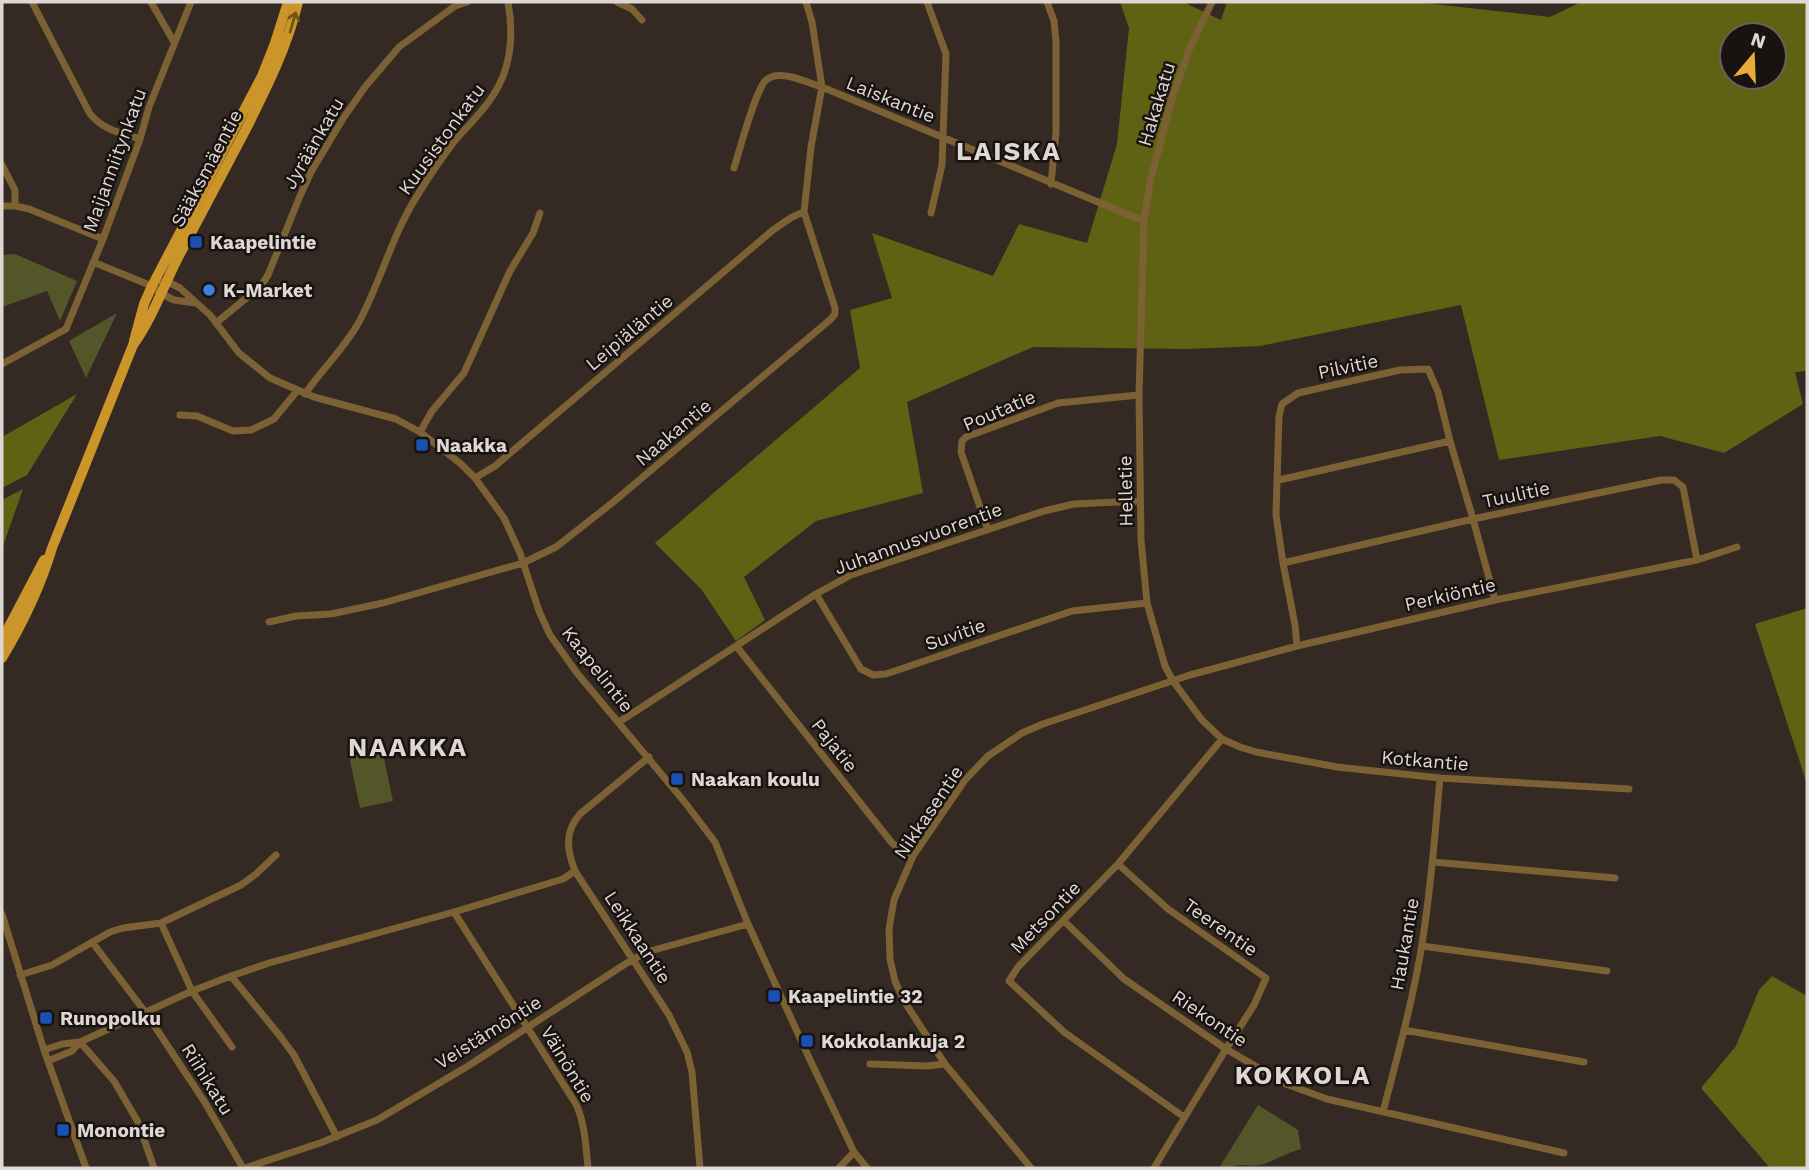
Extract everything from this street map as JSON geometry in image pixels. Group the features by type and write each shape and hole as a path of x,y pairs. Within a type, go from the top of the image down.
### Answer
{"main road":[{"name":"Sääksmäentie","path":"2,659 36,596 52,548 133,345 144,304 262,76 288,2"},
{"name":"Sääksmäentie","path":"133,345 162,294 268,85 288,37 298,2"},
{"name":"Sääksmäentie","path":"2,640 52,548"}],"street":[{"path":"32,2 90,114 108,129 140,139"},
{"path":"150,2 174,41"},
{"name":"Maijanniitynkatu","path":"2,363 66,329 103,239 149,107 191,2"},
{"name":"Jyräänkatu","path":"216,323 261,286 268,275 311,172 365,87 399,47 455,6 467,2"},
{"name":"Kuusistonkatu","path":"180,415 197,416 233,431 251,430 274,419 344,346 360,320 399,228 415,198 437,164 491,99 499,85 507,66 511,42 508,2"},
{"path":"617,2 632,9 642,20"},
{"name":"Laiskantie","path":"806,2 822,87 1051,184 1144,220"},
{"path":"927,2 946,54 942,165 931,213"},
{"path":"1047,2 1054,21 1057,55 1056,132 1051,184"},
{"name":"Hakakatu","path":"1144,220 1150,182 1171,102 1189,50 1212,2"},
{"path":"734,168 764,82 771,76 780,76 796,78 822,87 811,146 804,212"},
{"path":"2,165 15,190 15,206"},
{"path":"2,206 29,209 103,239"},
{"name":"Naakantie","path":"269,622 296,616 331,614 383,603 523,563 556,547 800,346 835,314 827,280 804,212"},
{"name":"Leipiäläntie","path":"475,478 501,461 773,230 804,212"},
{"path":"420,432 432,411 464,373 510,271 533,233 540,213"},
{"name":"Helletie","path":"1144,220 1139,395 1140,501 1147,603 1165,666 1173,681 1202,720 1222,739"},
{"name":"Kaapelintie","path":"93,262 152,286 174,300 195,303"},
{"path":"152,286 167,282"},
{"name":"Kaapelintie","path":"167,282 180,288 216,323 239,353 270,378 301,392 396,419 420,432 475,478 504,518 550,635 577,673 649,757 710,835 854,1152 867,1168"},
{"name":"Pilvitie","path":"1297,646 1276,515 1279,416 1282,404 1298,393 1400,370 1428,369 1438,392 1494,600"},
{"name":"Poutatie","path":"988,530 961,452 962,441 966,437 1058,403 1139,395"},
{"path":"1279,480 1450,442"},
{"name":"Tuulitie","path":"1283,563 1473,519 1661,480 1674,481 1683,487 1697,559"},
{"name":"Juhannusvuorentie","path":"619,722 816,594 851,575 1044,511 1074,504 1140,501"},
{"name":"Perkiöntie","path":"1173,681 1297,646 1737,548"},
{"name":"Suvitie","path":"816,594 861,669 873,675 886,674 1072,611 1147,603"},
{"name":"Pajatie","path":"737,647 892,843 902,852 913,856"},
{"name":"Nikkasentie","path":"1031,1168 945,1064 904,1000 895,981 890,959 889,929 894,900 913,856 965,780 988,756 1021,733 1043,724 1173,681"},
{"name":"Kotkantie","path":"1222,739 1272,756 1337,766 1440,778 1629,789"},
{"name":"Metsontie","path":"1184,1116 1064,1032 1009,981 1018,967 1118,864 1222,739"},
{"name":"Leikkaantie","path":"649,757 573,821 568,837 569,854 575,871 669,1015 687,1052 692,1072 700,1168"},
{"name":"Haukantie","path":"1382,1112 1404,1030 1422,946 1440,778"},
{"path":"20,975 52,965 110,932 161,923 241,885 276,855"},
{"path":"1433,862 1615,878"},
{"name":"Teerentie","path":"1118,864 1168,909 1266,978 1254,1006 1154,1168"},
{"path":"44,1050 80,1042 192,991 269,963 454,912 563,879 575,871"},
{"name":"Väinöntie","path":"454,912 576,1104 581,1115 588,1168"},
{"path":"2,914 44,1050 86,1168"},
{"name":"Riekontie","path":"1063,921 1124,979 1226,1049 1286,1084 1326,1099 1564,1153"},
{"path":"161,923 192,991 232,1047"},
{"name":"Veistämöntie","path":"244,1168 337,1137 377,1120 468,1066 633,959 654,950 748,923"},
{"name":"Riihikatu","path":"92,942 146,1013 244,1168"},
{"path":"1422,946 1607,971"},
{"path":"232,976 294,1055 337,1137"},
{"path":"1404,1030 1584,1062"},
{"path":"48,1061 72,1051 80,1042"},
{"path":"80,1042 114,1081 138,1122 155,1168"},
{"path":"870,1064 945,1064"},
{"path":"839,1168 854,1152"}],"green space":[{"path":"15,254 77,281 60,321 47,291 2,307 2,255"},
{"path":"117,313 86,378 69,341"},
{"path":"382,749 393,801 360,808 349,756"},
{"path":"1258,1105 1298,1130 1301,1149 1261,1165 1219,1168"}],"shaded area":[{"path":"1120,2 1183,2 1221,20 1227,2 1415,2 1550,17 1581,2 1807,2 1807,371 1795,372 1803,404 1724,453 1660,436 1499,460 1461,305 1260,346 1187,349 1033,347 907,402 923,493 816,521 744,577 765,620 736,641 701,589 655,543 860,368 850,310 892,298 872,233 993,276 1019,224 1087,243 1117,144 1129,28"},
{"path":"77,394 27,475 2,488 2,437"},
{"path":"23,489 2,549 2,500"},
{"path":"1807,608 1807,784 1755,624"},
{"path":"1772,976 1807,996 1807,1168 1770,1168 1701,1088 1736,1046 1759,990"}],"place":[{"name":"Kaapelintie","path":"196,242"},
{"name":"K-Market","path":"209,290"},
{"name":"Naakka","path":"422,445"},
{"name":"Naakan koulu","path":"677,779"},
{"name":"Kaapelintie 32","path":"774,996"},
{"name":"Runopolku","path":"46,1018"},
{"name":"Kokkolankuja 2","path":"807,1041"},
{"name":"Monontie","path":"63,1130"}],"district":[{"name":"LAISKA","path":"1009,151"},
{"name":"NAAKKA","path":"408,747"},
{"name":"KOKKOLA","path":"1303,1075"}]}
